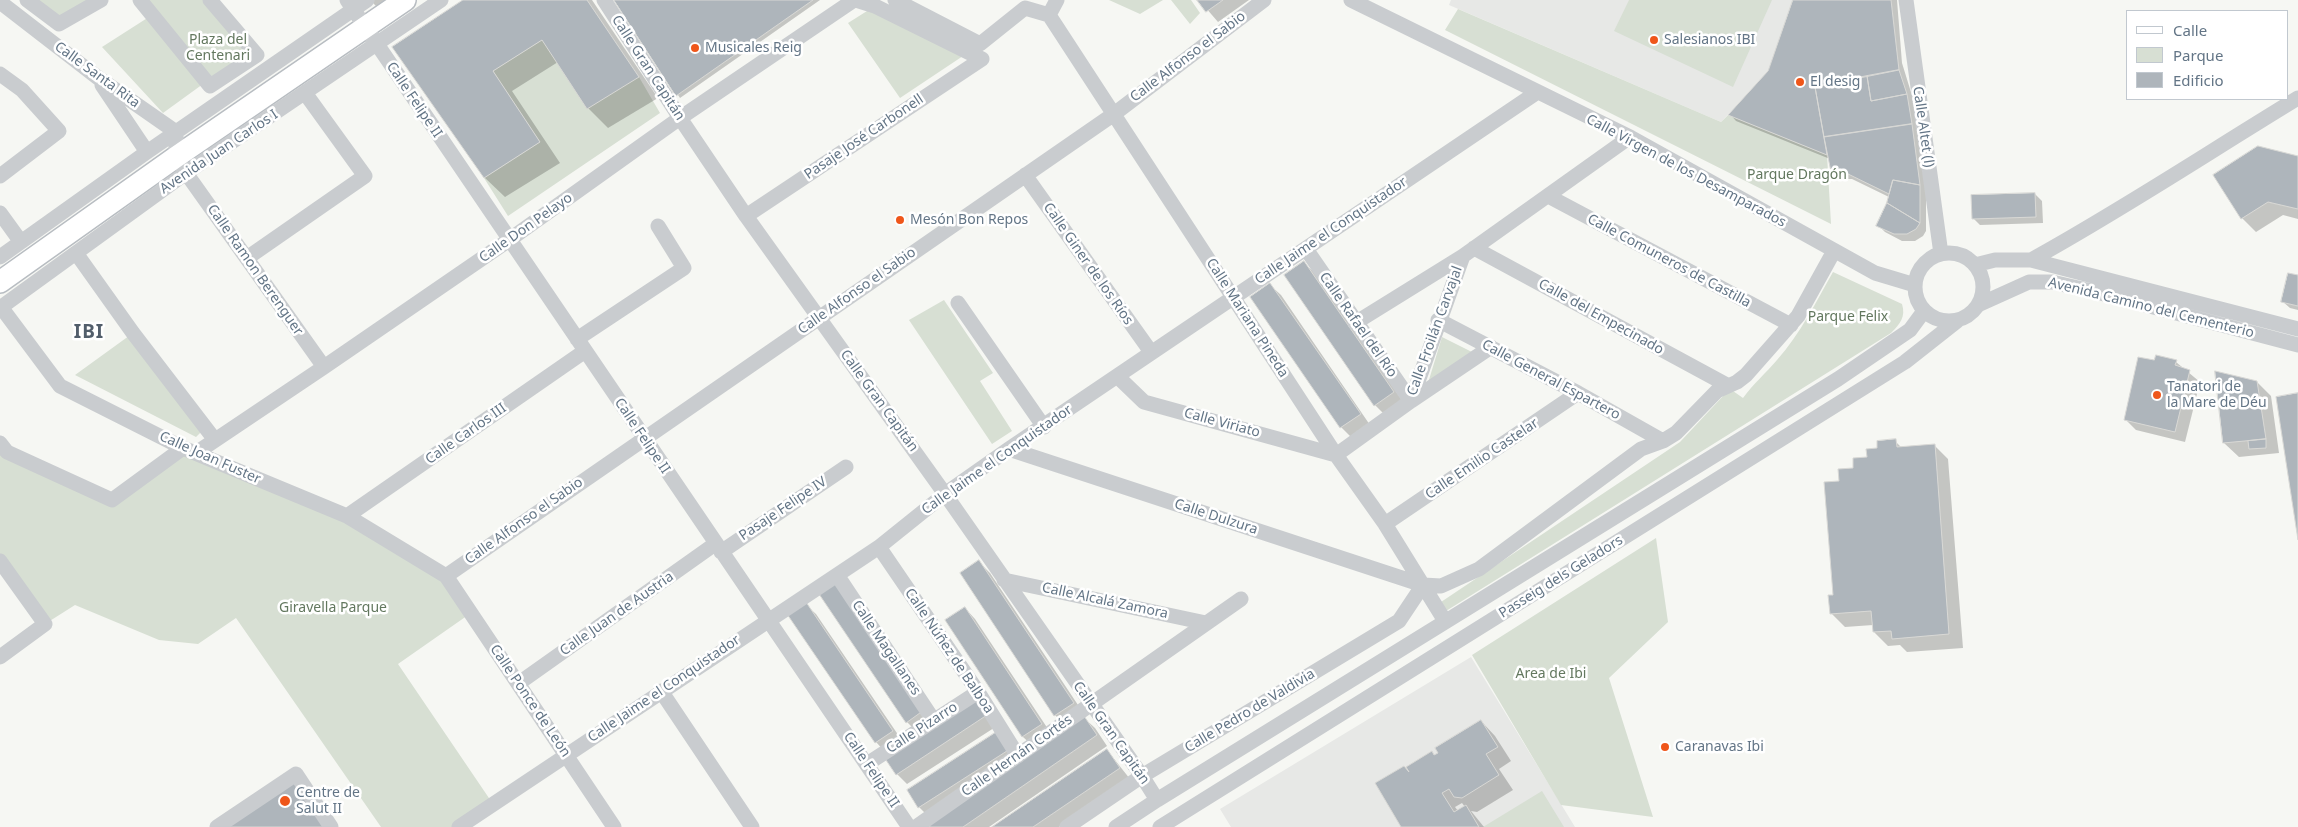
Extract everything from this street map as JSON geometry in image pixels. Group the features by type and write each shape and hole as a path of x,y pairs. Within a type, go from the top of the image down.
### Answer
{"main road":[{"name":"Avenida Juan Carlos I","path":"2,273 181,165 370,35 405,0"}],"street":[{"path":"27,0 59,24 101,0"},
{"path":"140,0 210,86 257,54 210,0"},
{"name":"Avenida Juan Carlos I","path":"2,273 21,242 176,132 350,4 367,0"},
{"name":"Avenida Juan Carlos I","path":"1,308 76,253 181,165 305,93 370,35 441,0"},
{"name":"Calle Gran Capitán","path":"604,0 746,216 945,494 1142,776 1156,800"},
{"name":"Calle Don Pelayo","path":"0,443 7,452 112,500 190,450 215,440 324,367 509,240 680,118 855,0"},
{"name":"Pasaje José Carbonell","path":"746,216 982,59 875,6 855,0"},
{"path":"895,0 980,44 1025,8 1049,15 1057,0"},
{"name":"Calle Alfonso el Sabio","path":"446,576 1114,114 1264,0"},
{"name":"Calle Virgen de los Desamparados","path":"1351,0 1630,138 1875,273 1915,285"},
{"name":"Calle Altet (l)","path":"1906,0 1941,254"},
{"name":"Calle Santa Rita","path":"0,2 97,77 176,132"},
{"name":"Calle Felipe II","path":"350,4 909,827"},
{"name":"Calle Mariana Pineda","path":"1049,15 1336,455 1385,524 1445,621"},
{"path":"0,74 22,90 59,131 0,176"},
{"path":"97,77 147,152"},
{"path":"247,258 366,176 305,93"},
{"name":"Calle Jaime el Conquistador","path":"458,827 879,547 945,494 1009,449 1536,93"},
{"path":"2031,260 2106,218 2298,98"},
{"path":"176,132 181,165"},
{"path":"1355,323 1468,252 1630,138"},
{"name":"Calle Ramon Berenguer","path":"181,165 324,367"},
{"name":"Calle Giner de los Ríos","path":"1025,175 1151,352"},
{"name":"Calle Comuneros de Castilla","path":"1548,196 1791,325"},
{"path":"0,213 21,242"},
{"name":"Calle Carlos III","path":"348,516 684,268 658,226"},
{"name":"Calle Rafael del Río","path":"1306,249 1355,323 1411,401"},
{"name":"Calle Froilán Carvajal","path":"1336,455 1411,401 1438,320 1468,252"},
{"name":"Calle del Empecinado","path":"1468,252 1727,385"},
{"path":"1423,585 1442,586 1479,569 1641,449 1663,441 1676,433 1718,391 1727,385 1737,382 1754,368 1791,325 1806,304 1834,252"},
{"path":"76,253 133,334 215,440"},
{"path":"1941,254 1960,255 1975,265 1983,281 1983,290 1978,305 1969,316 1957,321 1945,322 1934,318 1924,311 1916,294 1915,285 1920,269 1941,254"},
{"name":"Avenida Camino del Cementerio","path":"1975,265 1995,260 2031,260 2298,329"},
{"name":"Avenida Camino del Cementerio","path":"1978,305 2029,282 2052,282 2298,346"},
{"path":"958,303 1044,427"},
{"name":"Calle Joan Fuster","path":"1,308 60,386 190,450 348,516 446,576"},
{"path":"1116,827 1156,800 1838,379 1910,330 1924,311"},
{"name":"Calle General Espartero","path":"1438,320 1578,392 1663,441"},
{"name":"Passeig dels Geladors","path":"1160,827 1905,362 1957,321"},
{"path":"1411,401 1491,347"},
{"name":"Calle Viriato","path":"1117,376 1144,402 1336,455"},
{"name":"Calle Emilio Castelar","path":"1385,524 1578,392"},
{"name":"Calle Dulzura","path":"1009,449 1423,585"},
{"name":"Pasaje Felipe IV","path":"718,548 846,467"},
{"name":"Calle Núñez de Balboa","path":"879,547 978,692 1018,756"},
{"name":"Calle Juan de Austria","path":"519,683 718,548"},
{"path":"0,561 45,624 0,657"},
{"name":"Calle Magallanes","path":"837,575 934,720"},
{"name":"Calle Ponce de León","path":"446,576 614,827"},
{"name":"Calle Alcalá Zamora","path":"1004,580 1206,623"},
{"name":"Calle Pedro de Valdivia","path":"1067,827 1142,776 1399,621 1423,585"},
{"name":"Calle Hernán Cortés","path":"916,827 1241,599"},
{"path":"661,691 752,827"},
{"name":"Calle Pizarro","path":"867,764 978,692"},
{"path":"217,827 296,774 331,827"}],"shaded area":[{"name":"Salesianos IBI","path":"1451,0 1793,0 1768,71 1721,122 1449,5"},
{"path":"1471,657 1575,827 1231,827 1220,809"}],"green space":[{"path":"33,0 93,0 59,21"},
{"name":"Plaza del Centenari","path":"144,0 210,0 257,55 214,84"},
{"path":"1109,0 1163,0 1140,14"},
{"path":"1171,0 1191,0 1200,13 1190,24"},
{"path":"1629,0 1772,0 1733,87 1614,31"},
{"path":"875,6 966,54 900,98 848,23"},
{"name":"Parque Dragón","path":"1458,9 1721,122 1728,115 1827,155 1831,224 1445,30"},
{"path":"152,15 203,84 163,113 102,47"},
{"path":"542,40 639,77 660,113 508,216 484,178 540,142 493,71"},
{"name":"Parque Felix","path":"1833,272 1902,304 1903,313 1901,320 1891,333 1446,611 1441,602 1680,442 1724,395 1733,391 1743,398 1793,339"},
{"path":"944,300 993,373 980,381 1012,431 992,444 909,320"},
{"path":"133,333 205,428 196,437 75,375"},
{"path":"1442,337 1472,352 1428,383"},
{"name":"Giravella Parque","path":"0,443 112,500 183,448 347,516 446,576 471,613 398,664 493,804 459,827 381,827 236,618 198,644 159,640 75,605 45,624 0,560"},
{"name":"Area de Ibi","path":"1656,538 1668,622 1609,678 1653,817 1561,805 1472,655"},
{"path":"1542,791 1564,827 1483,827"}],"building":[{"path":"463,0 587,0 639,77 587,109 542,40 493,71 540,142 484,178 392,47"},
{"name":"Musicales Reig","path":"614,0 813,0 676,96"},
{"path":"1197,0 1223,0 1206,12"},
{"name":"El desig","path":"1793,0 1891,0 1899,70 1815,87 1827,155 1728,115 1768,71"},
{"path":"1899,70 1907,94 1871,101 1867,76"},
{"path":"1867,76 1871,101 1907,94 1912,124 1824,137 1815,87"},
{"path":"1912,124 1920,185 1893,180 1889,194 1844,172 1831,172 1824,137"},
{"path":"2258,146 2298,156 2298,209 2268,202 2241,219 2213,175"},
{"path":"1893,180 1920,185 1920,223 1887,203"},
{"path":"2035,193 2036,217 1972,219 1971,195"},
{"path":"1887,203 1920,223 1916,229 1907,234 1894,234 1876,226"},
{"path":"1304,261 1394,392 1374,406 1284,275"},
{"path":"2288,273 2298,275 2298,306 2281,302"},
{"path":"1270,283 1361,414 1340,428 1250,297"},
{"name":"Tanatori de la Mare de Déu","path":"2156,355 2177,360 2175,365 2190,370 2175,432 2124,420 2138,357 2154,360"},
{"path":"2215,371 2257,381 2266,439 2223,443"},
{"path":"2298,393 2298,540 2276,397"},
{"path":"1896,439 1897,447 1935,444 1949,634 1892,639 1891,631 1873,632 1871,611 1830,614 1828,595 1833,595 1824,482 1839,481 1838,469 1853,468 1853,458 1867,457 1866,449 1877,448 1877,441"},
{"path":"2266,439 2266,448 2249,449 2248,441"},
{"path":"979,560 1074,703 1054,716 960,573"},
{"path":"837,582 924,710 906,723 819,594"},
{"path":"806,602 893,731 875,743 787,614"},
{"path":"965,607 1042,724 1022,737 945,620"},
{"path":"976,698 987,715 896,775 884,757"},
{"path":"1084,716 1097,735 963,827 930,827 928,823"},
{"path":"1481,720 1498,747 1486,754 1499,775 1462,798 1454,797 1449,789 1442,793 1454,812 1466,805 1479,827 1401,827 1375,783 1404,766 1409,772 1406,767 1432,751 1434,755 1438,753 1435,748"},
{"path":"998,731 1010,749 918,808 907,790"},
{"path":"1107,749 1120,768 1033,827 992,827"},
{"name":"Centre de Salut II","path":"296,774 331,827 217,827"}],"place":[{"name":"Salesianos IBI","path":"1654,40"},
{"name":"Musicales Reig","path":"695,48"},
{"name":"El desig","path":"1800,82"},
{"name":"Mesón Bon Repos","path":"900,220"},
{"name":"Tanatori de la Mare de Déu","path":"2157,395"},
{"name":"Caranavas Ibi","path":"1665,747"},
{"name":"Centre de Salut II","path":"285,801"}],"district":[{"name":"IBI","path":"89,333"}]}
